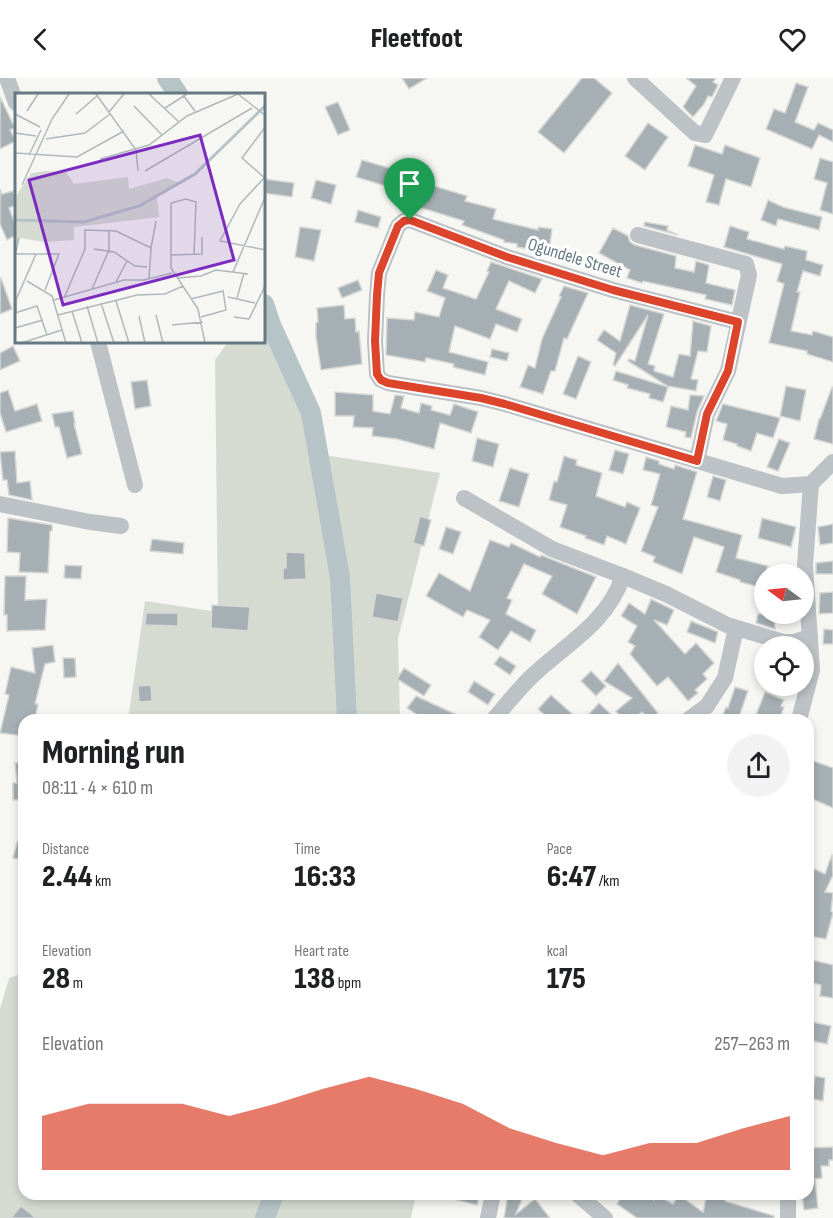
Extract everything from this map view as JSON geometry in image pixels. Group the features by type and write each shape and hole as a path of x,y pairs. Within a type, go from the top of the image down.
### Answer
{"street":[{"path":"8,78 15,100"},
{"path":"635,78 695,133 705,135 733,78"},
{"name":"Ogundele Street","path":"697,461 505,404 381,380 377,374 375,341 379,273 398,226 410,220 507,257 613,290 738,322"},
{"path":"638,235 746,264 749,275 728,371 707,414 697,461 782,486 812,484"},
{"path":"99,344 135,485"},
{"path":"810,636 805,565 812,484 833,462"},
{"path":"464,498 552,549 666,594 721,622 763,636"},
{"path":"0,504 121,526"},
{"path":"498,714 531,677 582,636 600,618 619,588 623,576"},
{"path":"696,714 707,706 725,678 736,628"},
{"path":"801,714 805,696"},
{"path":"488,1218 492,1200"},
{"path":"584,1200 605,1218"},
{"path":"787,1200 788,1218"}],"shaded area":[{"path":"266,294 318,454 440,473 398,639 400,714 129,714 145,601 218,612 215,360 227,344 266,344"},
{"path":"18,975 18,1200 415,1200 411,1218 0,1218 0,1009 9,978"}],"building":[{"path":"402,78 427,78 409,89"},
{"path":"582,78 594,78 612,93 564,153 538,132"},
{"path":"686,78 716,78 713,82 718,85 712,97 708,96 693,117 683,107 696,86"},
{"path":"796,83 808,87 795,122 814,130 818,123 833,130 833,142 819,135 812,149 766,129 774,109 785,113"},
{"path":"0,97 15,128 10,130 15,142 0,149"},
{"path":"338,102 350,130 338,135 325,107"},
{"path":"648,123 668,137 645,170 625,156"},
{"path":"695,145 722,154 725,145 760,158 751,187 726,179 719,205 706,202 714,175 688,166"},
{"path":"820,158 833,162 833,214 820,210 827,183 814,179"},
{"path":"362,160 406,173 407,167 417,170 414,180 467,196 465,201 496,209 493,219 538,230 538,227 552,229 549,252 517,247 517,244 504,242 504,240 462,225 464,221 402,202 405,192 356,177"},
{"path":"266,179 294,183 292,197 266,193"},
{"path":"316,180 336,185 331,204 311,198"},
{"path":"0,189 2,194 13,191 15,205 9,208 15,223 15,236 7,240 0,224"},
{"path":"768,200 783,207 822,217 819,230 778,219 776,226 761,220"},
{"path":"358,210 381,217 378,228 355,222"},
{"path":"645,222 668,226 667,230 678,235 644,226"},
{"path":"730,226 749,232 747,239 784,249 785,246 807,251 806,260 823,265 820,276 803,271 791,331 812,335 813,331 833,337 833,362 807,354 807,351 769,343 784,284 777,281 782,264 724,247"},
{"path":"300,227 321,230 314,261 295,257"},
{"path":"613,228 628,236 630,242 635,245 676,256 675,268 694,272 696,261 709,265 706,283 735,290 732,305 705,299 706,295 627,278 630,270 599,253"},
{"path":"491,262 542,279 535,293 509,281 496,309 522,319 517,332 496,324 490,339 455,326 449,352 488,362 485,375 453,367 454,364 426,358 425,362 386,355 387,318 414,320 415,312 439,317 445,298 427,291 436,270 448,275 443,288 476,299 489,272 487,271"},
{"path":"0,279 12,309 0,314"},
{"path":"358,280 362,290 342,298 338,288"},
{"path":"564,286 588,293 567,339 564,338 555,371 551,371 543,394 520,387 528,365 535,368 542,339"},
{"path":"344,305 345,319 355,318 356,332 359,331 362,364 321,370 316,337 317,308"},
{"path":"630,305 664,314 648,364 655,366 654,371 673,377 679,354 690,356 693,321 711,326 707,352 698,351 691,379 698,380 696,391 667,386 628,361 629,359 635,361 648,315 615,366 613,365 616,353 597,340 604,330 620,341"},
{"path":"13,346 20,361 0,370 0,353"},
{"path":"492,349 509,353 507,361 490,357"},
{"path":"578,356 591,362 576,399 563,394"},
{"path":"616,371 668,387 663,402 649,398 650,394 627,388 628,385 613,380"},
{"path":"147,380 151,406 135,409 131,382"},
{"path":"786,386 806,390 800,421 780,416"},
{"path":"832,387 833,444 814,439 819,419"},
{"path":"8,390 15,411 37,404 42,421 6,432 0,413 0,393"},
{"path":"335,392 373,395 373,411 390,414 395,395 404,396 401,408 419,413 421,403 432,406 431,410 450,415 454,404 478,412 471,433 440,423 434,449 397,439 372,436 373,428 353,427 354,416 335,416"},
{"path":"690,395 704,396 697,412 691,438 685,437 686,432 666,427 671,406 688,410"},
{"path":"723,404 780,418 773,438 757,433 751,451 723,440 727,424 716,421"},
{"path":"73,411 82,454 67,458 59,427 55,427 52,414"},
{"path":"477,438 499,444 493,467 472,461"},
{"path":"779,439 790,443 778,471 767,467"},
{"path":"615,450 629,454 623,474 609,470"},
{"path":"15,451 17,483 30,481 32,500 9,495 7,480 3,480 0,452"},
{"path":"564,456 577,460 576,465 602,473 596,496 625,507 627,502 640,508 626,544 607,536 604,545 560,527 567,505 549,500"},
{"path":"646,457 674,469 675,465 697,472 683,519 742,535 736,558 760,564 754,564 754,586 716,572 724,547 694,537 682,574 653,562 655,557 641,551 658,507 651,505 660,474 643,470"},
{"path":"510,468 529,474 519,507 499,501"},
{"path":"713,476 726,480 720,501 707,497"},
{"path":"420,516 431,520 424,546 413,543"},
{"path":"8,518 52,525 48,573 19,572 20,553 7,552"},
{"path":"762,518 796,527 791,547 758,538"},
{"path":"833,524 833,543 820,545 818,527"},
{"path":"446,527 461,532 453,554 439,549"},
{"path":"152,539 184,543 183,554 150,551"},
{"path":"490,540 509,547 511,543 540,557 541,555 596,577 577,614 542,594 552,576 524,564 507,598 512,600 506,614 536,630 530,642 511,631 498,650 479,637 490,620 467,610 463,617 426,596 439,573 470,591"},
{"path":"286,552 305,553 306,579 283,580"},
{"path":"833,561 833,574 816,574 816,563"},
{"path":"65,565 82,566 81,579 64,578"},
{"path":"5,576 26,576 25,600 47,599 45,630 7,631 7,615 4,615"},
{"path":"833,592 833,613 819,614 820,593"},
{"path":"376,593 403,598 398,622 372,617"},
{"path":"651,599 674,610 667,625 654,620 685,654 696,643 714,663 703,674 707,679 695,690 698,693 688,701 668,677 657,686 630,654 635,646 628,642 637,626 621,616 629,603 645,614"},
{"path":"212,605 250,607 248,631 211,628"},
{"path":"146,613 178,613 178,626 145,625"},
{"path":"691,621 718,632 715,643 687,632"},
{"path":"759,624 775,624 775,629"},
{"path":"824,629 833,630 833,644 823,644"},
{"path":"53,645 55,662 45,664 35,704 38,704 36,714 18,714 18,735 0,733 9,695 5,694 11,667 35,673 32,648"},
{"path":"500,656 516,666 510,675 494,664"},
{"path":"63,658 75,658 76,677 64,678"},
{"path":"618,663 658,713 618,714 616,711 632,698 604,681"},
{"path":"404,668 431,685 424,696 397,679"},
{"path":"591,671 606,686 596,696 581,681"},
{"path":"474,681 495,694 488,705 468,692"},
{"path":"151,685 152,701 139,702 138,686"},
{"path":"735,687 748,691 740,714 723,714 726,707 728,708"},
{"path":"551,695 572,714 543,714 538,709"},
{"path":"416,696 455,714 416,714 407,708"},
{"path":"763,696 774,696 784,700 781,706 784,707 781,714 756,714"},
{"path":"599,703 611,714 589,714"},
{"path":"814,761 833,768 833,808 814,800"},
{"path":"15,763 18,763 18,800 13,800 13,783 17,783"},
{"path":"17,842 18,842 18,859 13,858"},
{"path":"832,854 833,875 825,892 833,893 831,911 833,913 826,939 814,937 814,869 825,874"},
{"path":"814,960 833,965 833,998 820,996 821,985 814,983"},
{"path":"814,1022 831,1026 827,1044 814,1041"},
{"path":"815,1076 825,1078 823,1101 814,1099"},
{"path":"833,1147 833,1160 829,1160 829,1166 821,1166 822,1178 815,1179 818,1208 804,1210 803,1200 814,1200 814,1148"},
{"path":"457,1200 478,1200 477,1205"},
{"path":"507,1200 522,1200 516,1214 536,1200 550,1218 504,1218"},
{"path":"619,1200 666,1200 673,1204 676,1200 686,1200 703,1212 706,1200 725,1200 774,1216 774,1218 637,1218 617,1204"},
{"path":"21,1206 36,1218 11,1218"}],"waterway":[{"path":"167,78 177,93"},
{"path":"266,310 311,413 340,577 347,714"},
{"path":"265,1218 272,1200"}],"route":[{"path":"410,220 507,257 613,290 738,322 728,371 707,414 697,461 505,404 381,380 377,374 375,341 379,273 398,226 410,220"}]}
